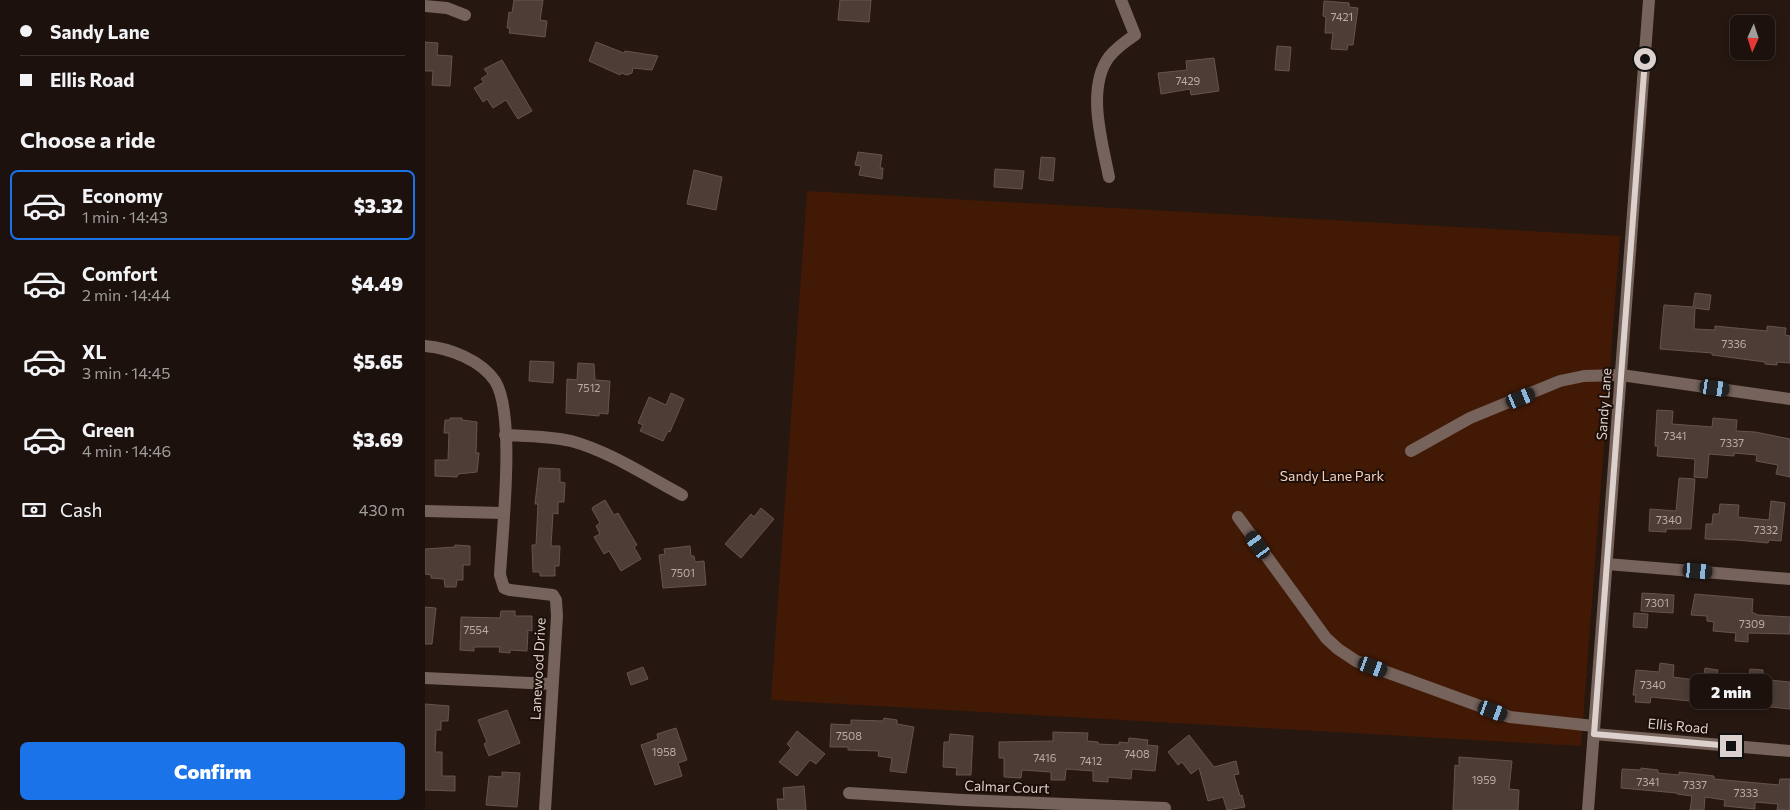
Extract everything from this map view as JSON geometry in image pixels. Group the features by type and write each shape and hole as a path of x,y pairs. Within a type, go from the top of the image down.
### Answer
{"street":[{"path":"1109,177 1098,116 1098,89 1101,70 1108,58 1135,34 1121,0"},
{"name":"Sandy Lane","path":"1588,810 1649,0"},
{"path":"425,6 447,8 465,15"},
{"path":"425,346 455,353 473,362 487,372 495,381 505,413 506,459 503,513 425,511"},
{"path":"1411,451 1470,418 1560,381 1584,376 1621,375 1790,399"},
{"path":"505,435 571,441 607,455 682,495"},
{"name":"Lanewood Drive","path":"503,513 500,575 505,588 553,595 556,600 557,616 545,810"},
{"name":"Ellis Road","path":"1238,517 1326,638 1355,661 1510,717 1594,730 1790,751"},
{"path":"1607,564 1790,579"},
{"path":"425,678 552,684"},
{"name":"Calmar Court","path":"849,793 963,805 1165,808"}],"green space":[{"name":"Sandy Lane Park","path":"807,191 1620,236 1581,746 771,700"}],"building":[{"path":"514,0 543,0 540,20 547,21 545,37 509,33 510,28 507,28 509,12 512,13"},
{"path":"840,0 871,0 869,22 838,20"},
{"path":"1324,1 1349,3 1349,7 1358,8 1353,45 1348,45 1347,50 1331,49 1333,33 1325,33"},
{"path":"425,42 438,43 437,55 452,56 450,86 432,85 433,71 425,71"},
{"path":"596,42 624,53 625,51 658,56 652,70 633,68 632,73 627,75 621,73 620,75 589,61"},
{"path":"1277,46 1291,47 1289,71 1275,70"},
{"path":"1214,58 1219,91 1191,95 1190,89 1161,94 1158,73 1187,70 1186,61"},
{"path":"502,60 532,111 518,119 506,100 493,108 487,99 483,102 474,88 484,82 481,79 488,74 484,69"},
{"path":"858,152 882,155 880,168 883,168 882,179 859,175 861,166 855,165"},
{"path":"1041,157 1055,158 1053,181 1039,179"},
{"path":"995,169 1024,171 1022,189 994,187"},
{"path":"694,170 722,177 716,210 687,204"},
{"path":"1695,293 1711,295 1709,310 1695,308 1694,329 1715,330 1715,326 1767,331 1767,326 1786,328 1785,335 1790,336 1790,363 1777,362 1777,365 1765,364 1765,362 1712,355 1712,353 1660,349 1664,305 1693,307"},
{"path":"530,361 554,362 553,383 529,381"},
{"path":"578,363 594,364 595,380 610,381 608,414 599,413 599,416 566,413 567,379 577,380"},
{"path":"671,393 684,399 670,432 668,431 663,441 640,431 643,425 638,423 649,397 666,405"},
{"path":"1657,410 1673,411 1672,424 1712,427 1713,418 1737,420 1736,431 1755,432 1790,439 1790,477 1776,474 1778,465 1756,461 1757,455 1734,453 1734,456 1709,454 1707,478 1694,477 1695,459 1657,456 1658,446 1655,446"},
{"path":"450,418 462,418 462,420 477,422 476,453 479,453 477,472 458,474 457,477 435,476 435,460 448,460 449,433 444,433 445,420 450,420"},
{"path":"539,468 560,469 560,482 565,483 564,502 558,502 558,514 553,513 551,546 560,546 559,566 555,566 555,576 540,576 540,572 533,572 532,545 536,545 538,504 535,504"},
{"path":"1679,478 1695,479 1691,529 1666,529 1666,532 1649,531 1650,509 1676,511"},
{"path":"605,500 614,515 618,513 637,545 634,547 641,559 621,571 609,551 604,554 594,537 600,534 596,526 600,523 592,509"},
{"path":"1771,501 1785,503 1781,541 1769,540 1768,543 1705,539 1706,524 1712,524 1713,514 1719,514 1720,504 1739,505 1738,517 1769,520"},
{"path":"761,508 774,519 741,558 725,544 751,514 754,517"},
{"path":"455,545 470,546 470,565 463,565 463,580 457,580 456,587 445,587 444,579 431,578 431,575 425,574 425,549 455,547"},
{"path":"690,546 691,556 694,556 695,562 704,561 706,585 663,588 659,555 665,554 664,549"},
{"path":"1642,593 1674,595 1673,613 1641,611"},
{"path":"1695,594 1753,599 1752,612 1758,615 1790,617 1790,634 1748,633 1748,642 1735,641 1736,633 1713,631 1714,622 1707,621 1707,616 1691,615"},
{"path":"425,607 436,608 432,644 425,644"},
{"path":"501,611 515,611 515,616 532,616 532,631 528,630 527,651 510,650 510,653 499,652 500,647 474,647 474,651 460,650 461,617 500,618"},
{"path":"1634,613 1648,614 1647,628 1633,627"},
{"path":"1660,663 1674,665 1673,677 1703,681 1705,668 1718,670 1717,674 1749,677 1750,669 1763,670 1763,678 1790,682 1790,709 1751,705 1752,700 1714,697 1714,699 1709,699 1709,703 1651,697 1650,703 1635,702 1636,695 1633,695 1636,670 1659,672"},
{"path":"643,667 648,679 631,685 627,673"},
{"path":"425,704 449,706 448,721 441,721 441,730 436,730 435,752 442,752 442,776 455,776 455,791 425,790"},
{"path":"507,710 520,743 489,756 484,744 487,742 478,720"},
{"path":"884,718 897,720 897,724 914,727 906,773 890,771 892,758 878,756 879,751 848,750 848,747 830,747 831,724 851,725 851,720 883,721"},
{"path":"676,728 687,760 678,763 682,776 655,785 641,745 658,739 657,734"},
{"path":"797,731 825,754 816,764 810,760 797,776 779,762 791,748 787,744"},
{"path":"1053,732 1088,733 1087,741 1098,742 1098,744 1119,745 1119,742 1128,743 1129,738 1148,740 1147,745 1158,746 1155,771 1132,769 1131,779 1108,777 1108,782 1093,781 1093,771 1066,769 1065,780 1051,780 1051,772 1022,770 1021,778 1004,777 1004,758 999,758 999,742 1053,741"},
{"path":"950,734 973,736 971,775 956,775 957,768 943,767 944,742 949,742"},
{"path":"1189,735 1214,767 1236,761 1239,774 1234,775 1245,807 1227,810 1223,797 1208,801 1199,768 1191,774 1182,762 1178,765 1168,752"},
{"path":"1459,757 1512,761 1509,789 1519,790 1518,810 1453,810 1455,765 1459,766"},
{"path":"1641,768 1658,770 1658,773 1679,775 1679,772 1714,776 1714,779 1779,785 1780,779 1790,779 1790,810 1777,810 1778,804 1755,802 1755,809 1724,806 1725,800 1705,797 1704,810 1690,810 1692,796 1621,788 1622,769 1641,770"},
{"path":"502,772 520,773 517,807 486,805 489,776 502,777"},
{"path":"804,786 806,810 778,810 777,799 784,799 783,788"}],"route":[{"path":"1645,59 1594,734 1731,746"}]}
